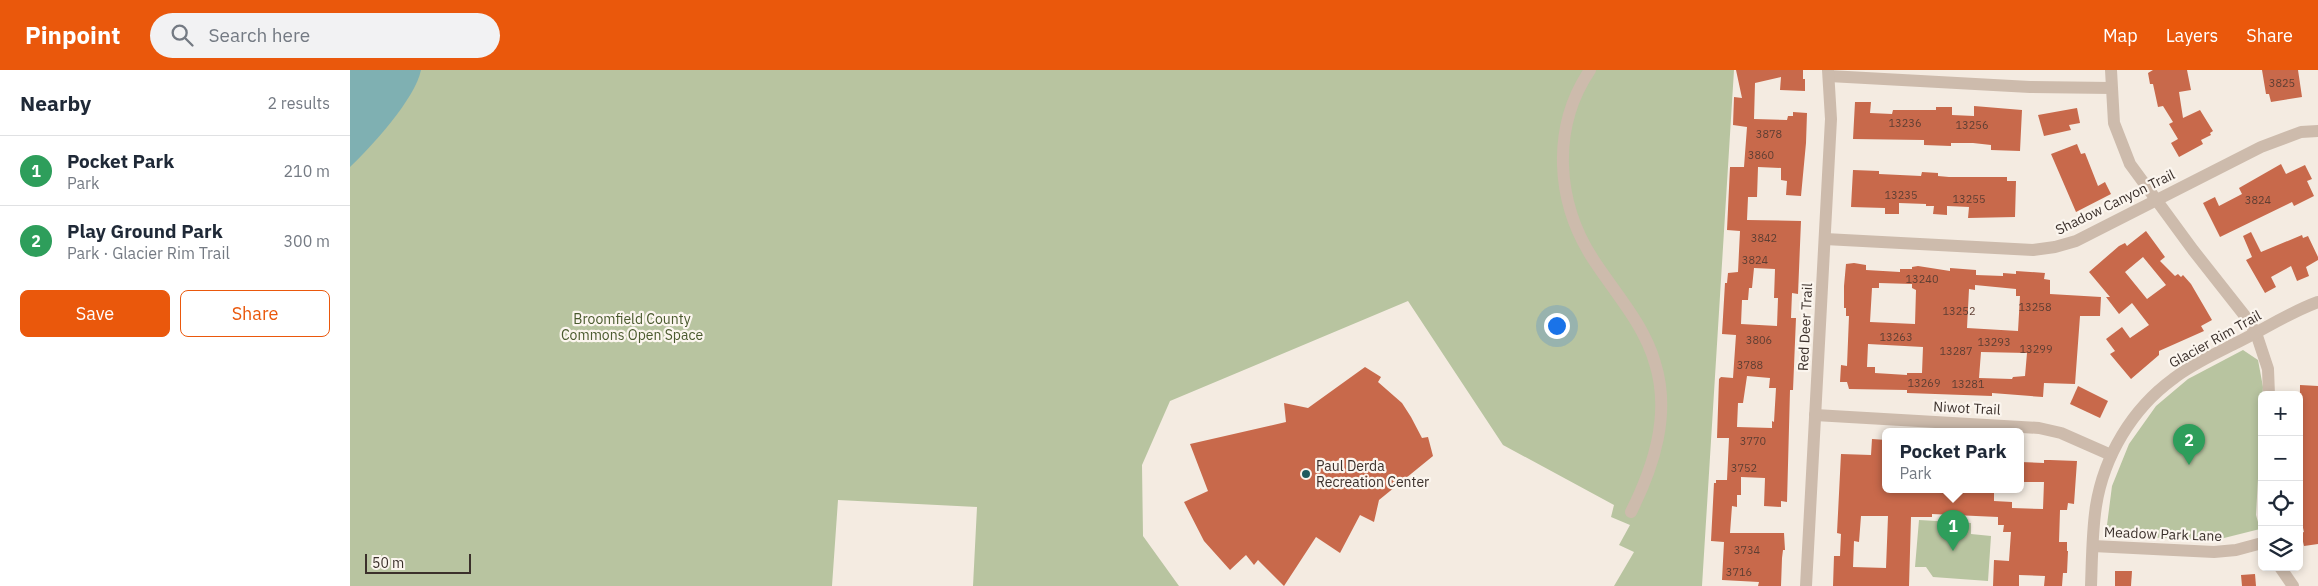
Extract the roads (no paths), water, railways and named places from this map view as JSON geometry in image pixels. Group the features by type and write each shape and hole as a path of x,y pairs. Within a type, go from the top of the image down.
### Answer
{"street":[{"path":"1590,70 1575,97 1565,129 1562,162 1566,195 1574,222 1584,243 1645,336 1656,364 1661,393 1661,420 1654,457 1644,485 1631,512"},
{"path":"2111,70 2114,123 2130,164 2256,333 2268,368 2269,391"},
{"path":"1829,73 2030,86 2111,88"},
{"name":"Red Deer Trail","path":"1806,586 1831,119 1829,73"},
{"name":"Shadow Canyon Trail","path":"1825,240 2033,250 2055,247 2076,241 2157,198 2261,147 2301,132 2318,131"},
{"name":"Glacier Rim Trail","path":"2091,586 2096,507 2102,480 2111,455 2136,414 2155,394 2196,364 2318,302"},
{"name":"Niwot Trail","path":"1816,415 2040,428 2067,435 2111,455"},
{"name":"Meadow Park Lane","path":"2093,546 2214,552 2236,550 2258,544"},
{"path":"2283,571 2293,586"}],"water":[{"path":"350,70 421,70 417,82 402,108 381,135 350,167"}],"place":[{"name":"Play Ground Park","path":"2189,465"},
{"name":"Paul Derda Recreation Center","path":"1306,474"},
{"name":"Pocket Park","path":"1953,551"}],"park label":[{"name":"Broomfield County Commons Open Space","path":"632,328"}]}
